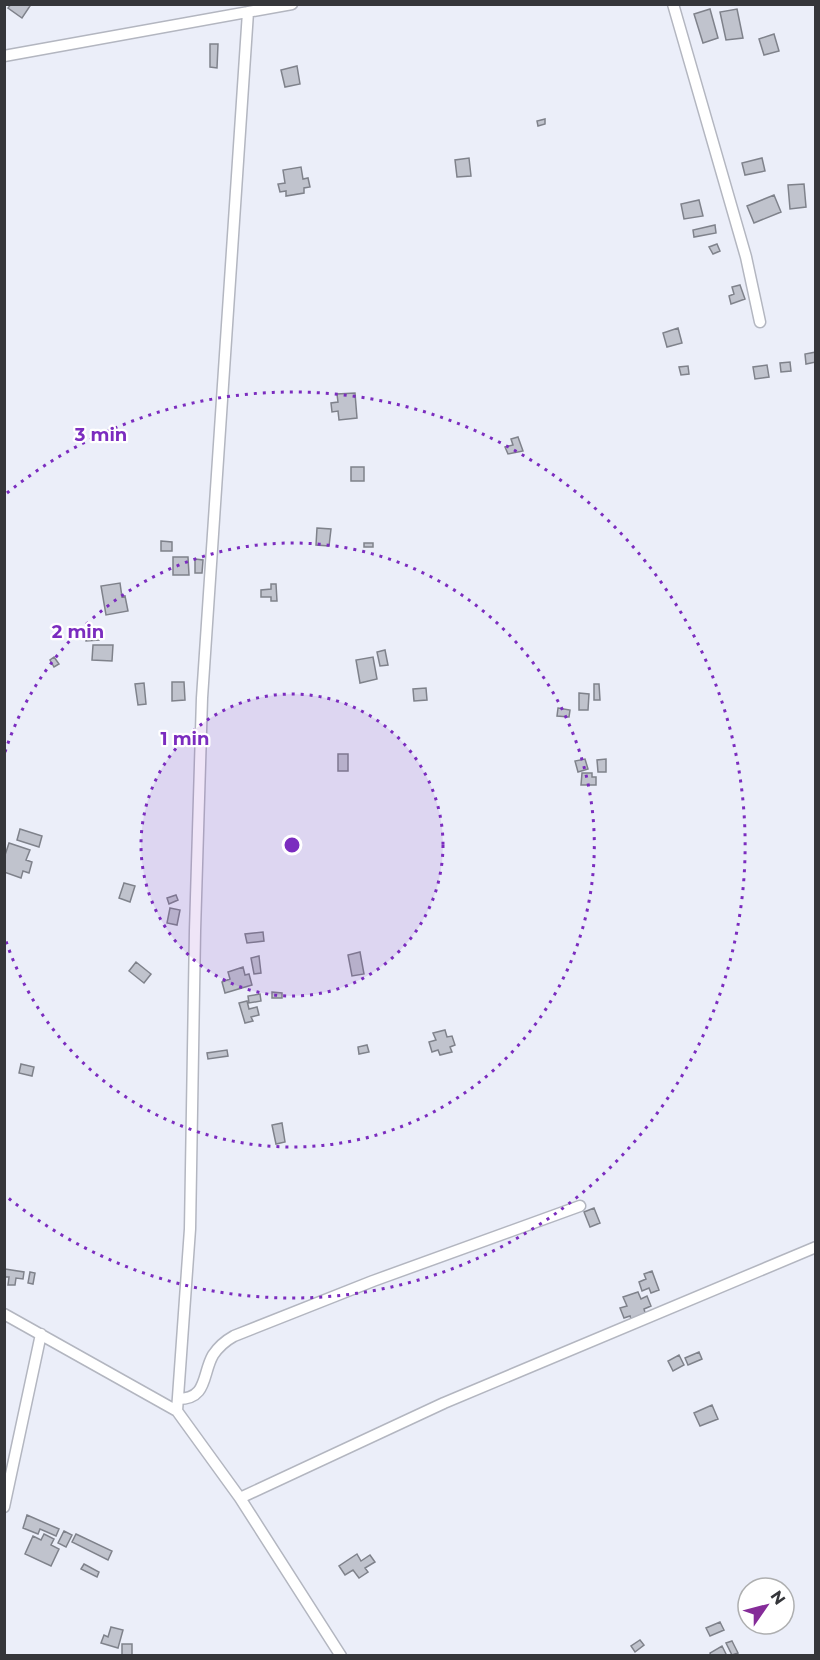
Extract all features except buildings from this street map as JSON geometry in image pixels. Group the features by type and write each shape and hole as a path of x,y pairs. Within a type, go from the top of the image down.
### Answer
{"street":[{"path":"4,57 292,4"},
{"path":"673,4 746,257 760,322"},
{"path":"177,1405 190,1229 202,698 248,12"},
{"path":"177,1405 192,1398 198,1392 220,1345 234,1335 373,1281 580,1206"},
{"path":"240,1497 444,1403 816,1247"},
{"path":"4,1314 177,1405 240,1497 341,1656"},
{"path":"4,1507 41,1334"}]}
